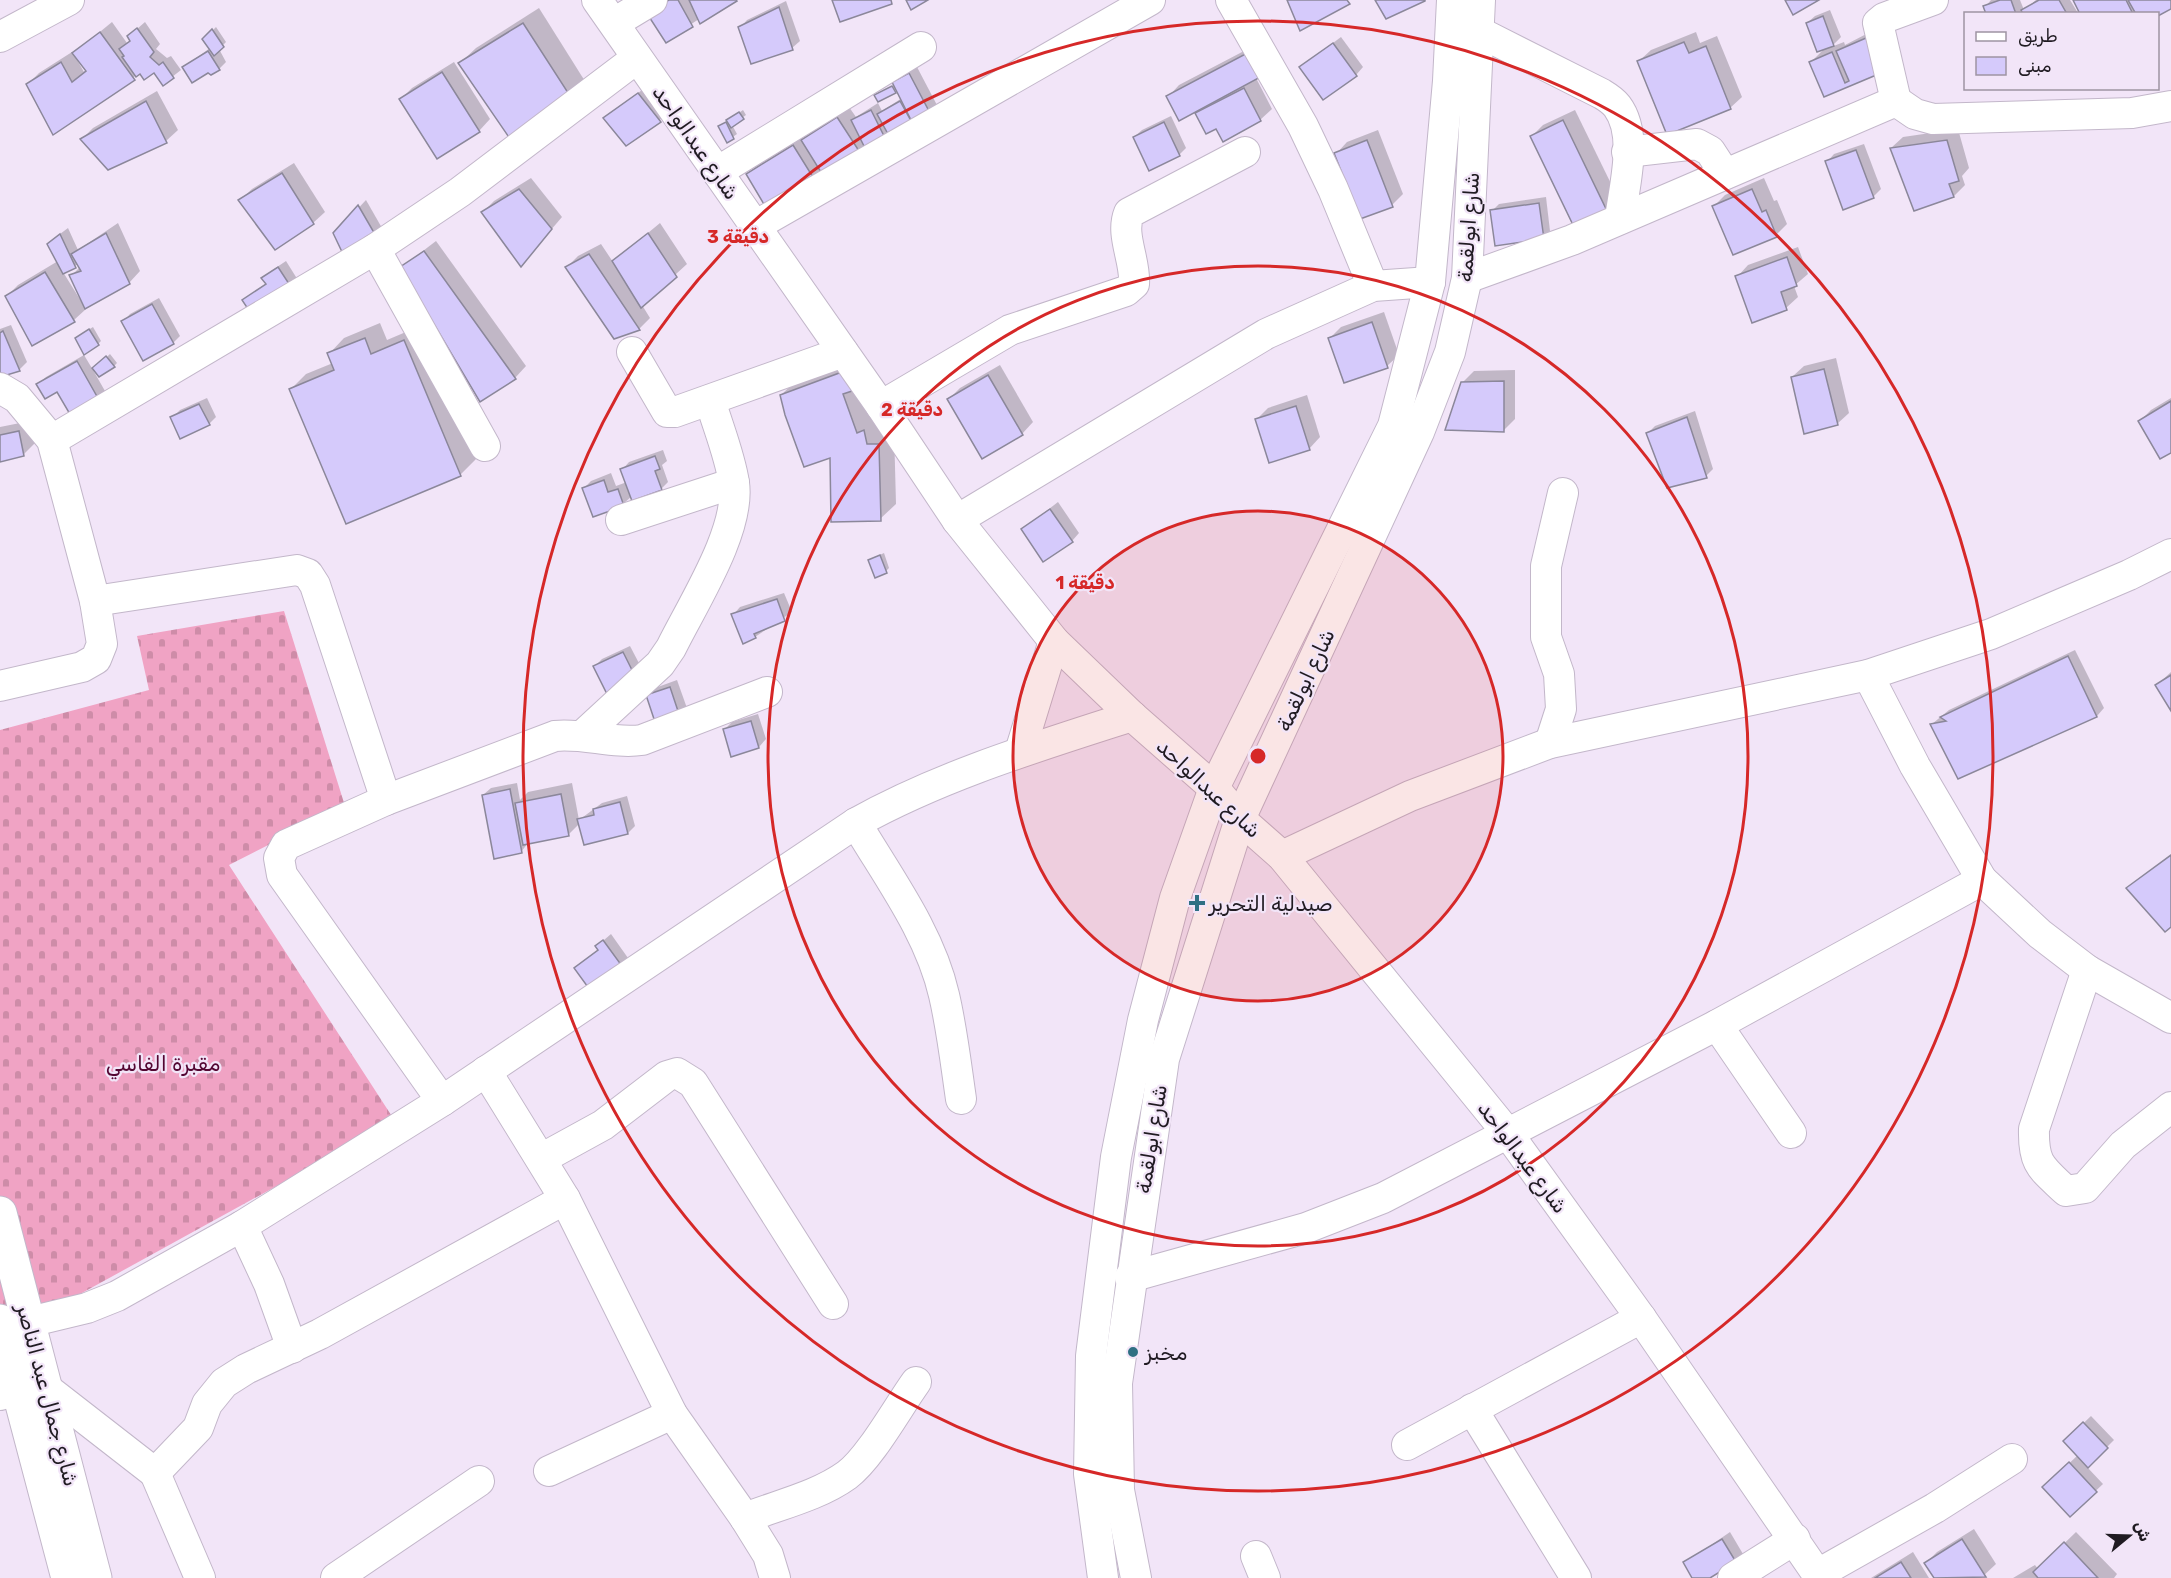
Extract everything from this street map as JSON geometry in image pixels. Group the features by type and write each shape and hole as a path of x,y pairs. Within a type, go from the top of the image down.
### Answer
{"main road":[{"name":"شارع جمال عبد الناصر","path":"0,1213 22,1391 68,1578"},
{"name":"شارع جمال عبد الناصر","path":"22,1391 95,1578"}],"street":[{"path":"0,37 69,0"},
{"path":"605,12 652,0"},
{"path":"755,226 1150,0"},
{"path":"1231,0 1303,126 1334,189 1373,286"},
{"name":"شارع ابولقمة","path":"1103,1578 1089,1474 1091,1356 1116,1156 1143,1020 1175,898 1214,788 1393,426 1430,282 1448,81 1452,0"},
{"name":"شارع ابولقمة","path":"1136,1578 1119,1490 1117,1383 1164,1059 1240,819 1419,432 1450,352 1467,278 1480,0"},
{"path":"1921,2 1884,18 1878,23 1896,101 1915,114 1933,119 2132,113 2171,106"},
{"name":"شارع عبدالواحد","path":"605,12 881,406 957,520 1054,640 1132,716 1214,788 1240,819 1282,856 1509,1135 1641,1318 1819,1576"},
{"path":"1479,32 1602,93 1616,106 1626,124 1627,153 1620,219"},
{"path":"717,172 921,47"},
{"path":"52,440 375,249 460,192 638,58"},
{"path":"1467,278 1572,240 1896,101"},
{"path":"1627,153 1697,144 1710,151 1725,174"},
{"path":"881,406 1010,330 1126,291 1134,284 1135,273 1125,223 1129,213 1245,152"},
{"path":"375,249 485,446"},
{"path":"957,520 1266,334 1373,286 1430,282"},
{"path":"632,352 667,412 675,412 843,352"},
{"path":"0,388 17,399 52,440 94,601 102,644 96,659 82,667 0,686"},
{"path":"583,735 660,664 671,648 730,530 735,507 734,483 710,400"},
{"path":"621,520 734,483"},
{"path":"1550,743 1561,709 1558,674 1546,637 1546,566 1563,493"},
{"path":"1282,856 1410,796 1550,743 1868,675 1991,633 2129,575 2171,554"},
{"path":"94,601 297,570 308,574 315,585 386,800"},
{"path":"1020,752 1054,640"},
{"path":"1868,675 1915,766 1982,880 2040,934 2087,970 2171,1018"},
{"path":"442,1101 282,875 279,858 286,845 386,800 555,736 583,735 630,742 642,740 767,692"},
{"path":"14,1322 87,1308 117,1296 242,1226 442,1101 856,824 890,804 1020,752 1132,716"},
{"path":"856,824 921,933 933,962 944,994 962,1099"},
{"path":"1131,1277 1347,1215 1509,1135 1717,1025 1982,880"},
{"path":"2087,970 2034,1129 2033,1147 2038,1165 2066,1191 2085,1188 2123,1145 2171,1107"},
{"path":"1717,1025 1791,1133"},
{"path":"486,1071 565,1199 672,1414 745,1518 768,1555 775,1578"},
{"path":"541,1159 603,1125 667,1076 677,1073 693,1083 833,1304"},
{"path":"155,1473 198,1428 207,1404 224,1383 246,1369 292,1348 565,1199"},
{"path":"242,1226 269,1284 292,1348"},
{"path":"1407,1445 1641,1318"},
{"path":"745,1518 808,1494 848,1475 869,1451 916,1382"},
{"path":"22,1391 155,1473 200,1578"},
{"path":"1472,1409 1576,1578"},
{"path":"549,1471 672,1414"},
{"path":"1819,1576 1935,1508 2012,1459"},
{"path":"336,1578 479,1481"},
{"path":"1733,1578 1795,1539"}],"green space":[{"name":"مقبرة الفاسي","path":"284,611 345,806 229,865 395,1121 51,1310 0,1363 0,730 149,690 137,636"}],"building":[{"path":"669,0 678,0 693,27 666,43 646,12"},
{"path":"689,0 736,0 737,1 700,24"},
{"path":"832,0 891,0 892,4 840,22"},
{"path":"906,0 928,0 911,10"},
{"path":"1287,0 1347,0 1350,4 1300,31"},
{"path":"1375,0 1425,0 1425,1 1386,19"},
{"path":"1785,0 1819,0 1793,15"},
{"path":"2000,0 2011,0 2015,12 1985,12 1983,6"},
{"path":"2039,0 2059,0 2066,12 2022,12 2021,10"},
{"path":"2073,0 2126,0 2132,12 2079,12"},
{"path":"2128,0 2171,0 2171,9 2159,15 2159,12 2135,12"},
{"path":"779,7 793,50 751,64 738,27"},
{"path":"1823,16 1834,46 1817,52 1806,23"},
{"path":"523,23 574,102 515,146 458,63"},
{"path":"137,28 154,52 150,57 159,65 163,62 174,78 163,86 154,73 144,80 140,74 136,77 122,57 124,56 119,49 130,41 127,36"},
{"path":"212,29 224,47 214,56 202,39"},
{"path":"100,32 135,80 53,135 26,84 61,62 72,82 86,71 72,53"},
{"path":"1866,38 1881,73 1824,97 1809,62 1832,52 1845,83 1849,81 1836,51"},
{"path":"1684,42 1689,53 1706,46 1731,109 1667,135 1637,61"},
{"path":"1333,43 1357,76 1323,100 1299,67"},
{"path":"1253,50 1266,74 1179,121 1166,96"},
{"path":"208,51 220,70 211,75 208,73 192,83 182,67"},
{"path":"442,72 480,132 437,159 399,99"},
{"path":"909,73 931,115 913,124 892,82"},
{"path":"892,86 896,93 878,102 874,95"},
{"path":"1244,88 1261,121 1223,142 1216,129 1206,134 1195,113"},
{"path":"638,93 661,122 626,146 603,118"},
{"path":"146,101 167,143 108,170 80,139"},
{"path":"900,101 916,130 893,143 877,114"},
{"path":"871,110 888,144 868,154 851,120"},
{"path":"739,112 744,119 731,128 726,120"},
{"path":"837,117 861,154 824,177 801,140"},
{"path":"1563,120 1608,213 1575,229 1530,136"},
{"path":"726,122 734,139 727,143 718,126"},
{"path":"1164,122 1180,156 1149,171 1133,137"},
{"path":"1367,140 1393,207 1360,219 1334,153"},
{"path":"1947,140 1959,181 1949,184 1954,197 1914,211 1890,148"},
{"path":"793,145 816,182 768,211 746,174"},
{"path":"1856,150 1874,198 1843,210 1825,161"},
{"path":"282,173 314,224 275,250 238,200"},
{"path":"519,189 552,229 521,267 481,212"},
{"path":"1752,189 1762,212 1766,210 1777,237 1733,255 1712,206"},
{"path":"1539,203 1544,239 1495,246 1490,210"},
{"path":"358,205 376,236 344,256 333,233"},
{"path":"106,233 130,284 85,309 69,275 81,271 71,254"},
{"path":"648,233 677,277 641,308 612,261"},
{"path":"60,234 76,268 63,274 47,244"},
{"path":"424,251 516,379 480,402 400,267"},
{"path":"589,254 640,330 614,339 565,267"},
{"path":"1787,257 1797,286 1781,292 1787,310 1752,323 1735,276"},
{"path":"278,267 295,293 254,318 242,300 266,284 261,278"},
{"path":"45,272 75,322 32,346 5,296"},
{"path":"152,304 174,344 143,361 121,321"},
{"path":"1372,322 1388,368 1344,383 1328,338"},
{"path":"89,329 99,345 84,355 75,338"},
{"path":"3,331 20,371 0,377 0,333"},
{"path":"365,338 371,354 404,340 461,476 346,524 289,389 334,370 327,353"},
{"path":"106,356 115,367 99,377 92,368"},
{"path":"77,361 99,400 71,416 57,392 45,399 36,384"},
{"path":"1824,369 1838,425 1804,434 1791,377"},
{"path":"842,372 855,390 843,394 857,433 864,430 867,444 879,444 881,521 831,522 830,458 804,467 785,415 780,395"},
{"path":"988,375 1023,435 982,459 947,399"},
{"path":"1504,381 1504,432 1445,430 1461,382"},
{"path":"2171,401 2171,453 2160,459 2138,421"},
{"path":"199,404 210,425 180,439 170,417"},
{"path":"1296,406 1310,450 1269,463 1255,419"},
{"path":"1687,417 1707,478 1667,488 1646,433"},
{"path":"19,431 24,456 0,462 0,435"},
{"path":"655,456 660,469 655,471 662,490 632,501 620,469"},
{"path":"604,480 608,492 618,489 624,506 593,517 582,488"},
{"path":"1050,509 1073,542 1043,562 1021,529"},
{"path":"880,555 887,573 875,578 868,560"},
{"path":"777,599 785,621 754,634 756,638 743,644 731,614"},
{"path":"623,652 636,678 609,698 593,666"},
{"path":"2068,656 2097,717 1958,779 1930,724 1946,721 1940,717"},
{"path":"2171,675 2171,711 2155,685"},
{"path":"670,687 681,720 657,728 646,695"},
{"path":"751,721 759,748 731,757 723,729"},
{"path":"510,789 522,853 494,859 482,795"},
{"path":"561,794 569,836 523,845 515,803"},
{"path":"620,802 628,834 584,845 577,819 594,815 593,809"},
{"path":"2171,855 2171,927 2165,932 2126,888"},
{"path":"603,940 622,966 590,990 574,968 598,950 595,946"},
{"path":"2083,1422 2108,1448 2088,1468 2063,1441"},
{"path":"2069,1462 2097,1492 2070,1517 2042,1487"},
{"path":"1722,1539 1736,1562 1710,1578 1692,1578 1683,1562"},
{"path":"1962,1539 1986,1577 1934,1578 1924,1563"},
{"path":"2064,1542 2098,1578 2038,1578 2033,1572"},
{"path":"1901,1562 1911,1578 1875,1578"}],"place":[{"name":"صيدلية التحرير","path":"1197,903"},
{"name":"مخبز","path":"1133,1352"}]}
